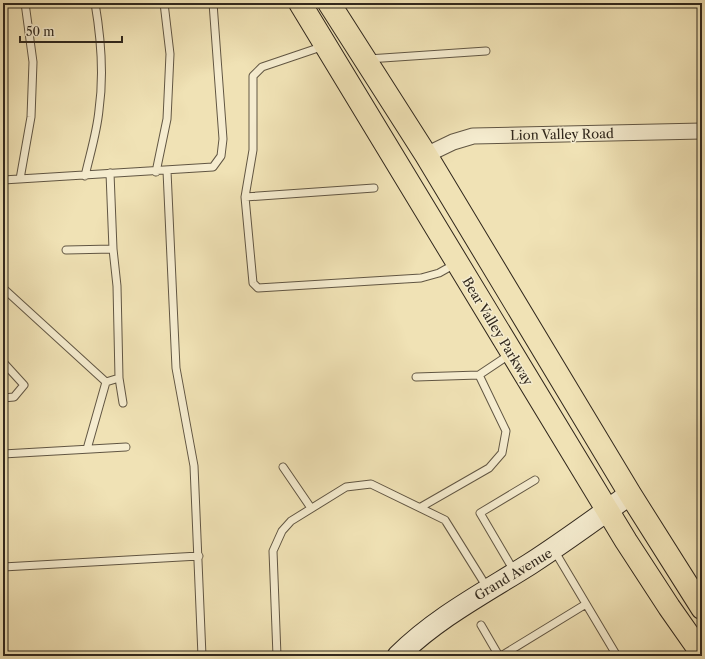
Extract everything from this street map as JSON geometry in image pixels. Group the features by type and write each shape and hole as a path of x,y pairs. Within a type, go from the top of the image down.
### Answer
{"main road":[{"name":"Bear Valley Parkway","path":"300,3 607,510 669,607 702,654"},
{"path":"329,3 363,59 426,155 630,494 702,608"},
{"name":"Grand Avenue","path":"398,656 422,634 466,602 489,590 553,549 630,494"}],"street":[{"name":"Lion Valley Road","path":"426,155 453,142 473,136 702,131"}],"lane":[{"path":"20,179 31,117 33,62 25,3"},
{"path":"86,176 99,110 101,81 99,28 95,3"},
{"path":"156,172 167,119 170,54 164,3"},
{"path":"3,180 156,172 213,167 221,156 223,139 213,3"},
{"path":"325,45 262,67 253,76 253,150 244,197 253,284 258,288 421,278 439,273 457,262"},
{"path":"363,59 486,51"},
{"path":"167,171 176,368 194,466 202,656"},
{"path":"110,174 113,249 117,286 119,378 123,403"},
{"path":"244,197 374,188"},
{"path":"66,250 113,249"},
{"path":"3,288 106,382"},
{"path":"416,377 479,375 512,353"},
{"path":"3,362 24,384 14,397 3,398"},
{"path":"421,507 489,468 502,453 506,431 485,392 479,375"},
{"path":"106,382 119,378"},
{"path":"87,449 106,382"},
{"path":"3,454 126,447"},
{"path":"283,467 311,508"},
{"path":"515,573 480,513 535,480"},
{"path":"277,656 273,551 282,531 291,521 346,486 371,484 445,520 489,590"},
{"path":"553,549 617,656"},
{"path":"3,567 198,556"},
{"path":"481,625 500,656 586,604"}]}
